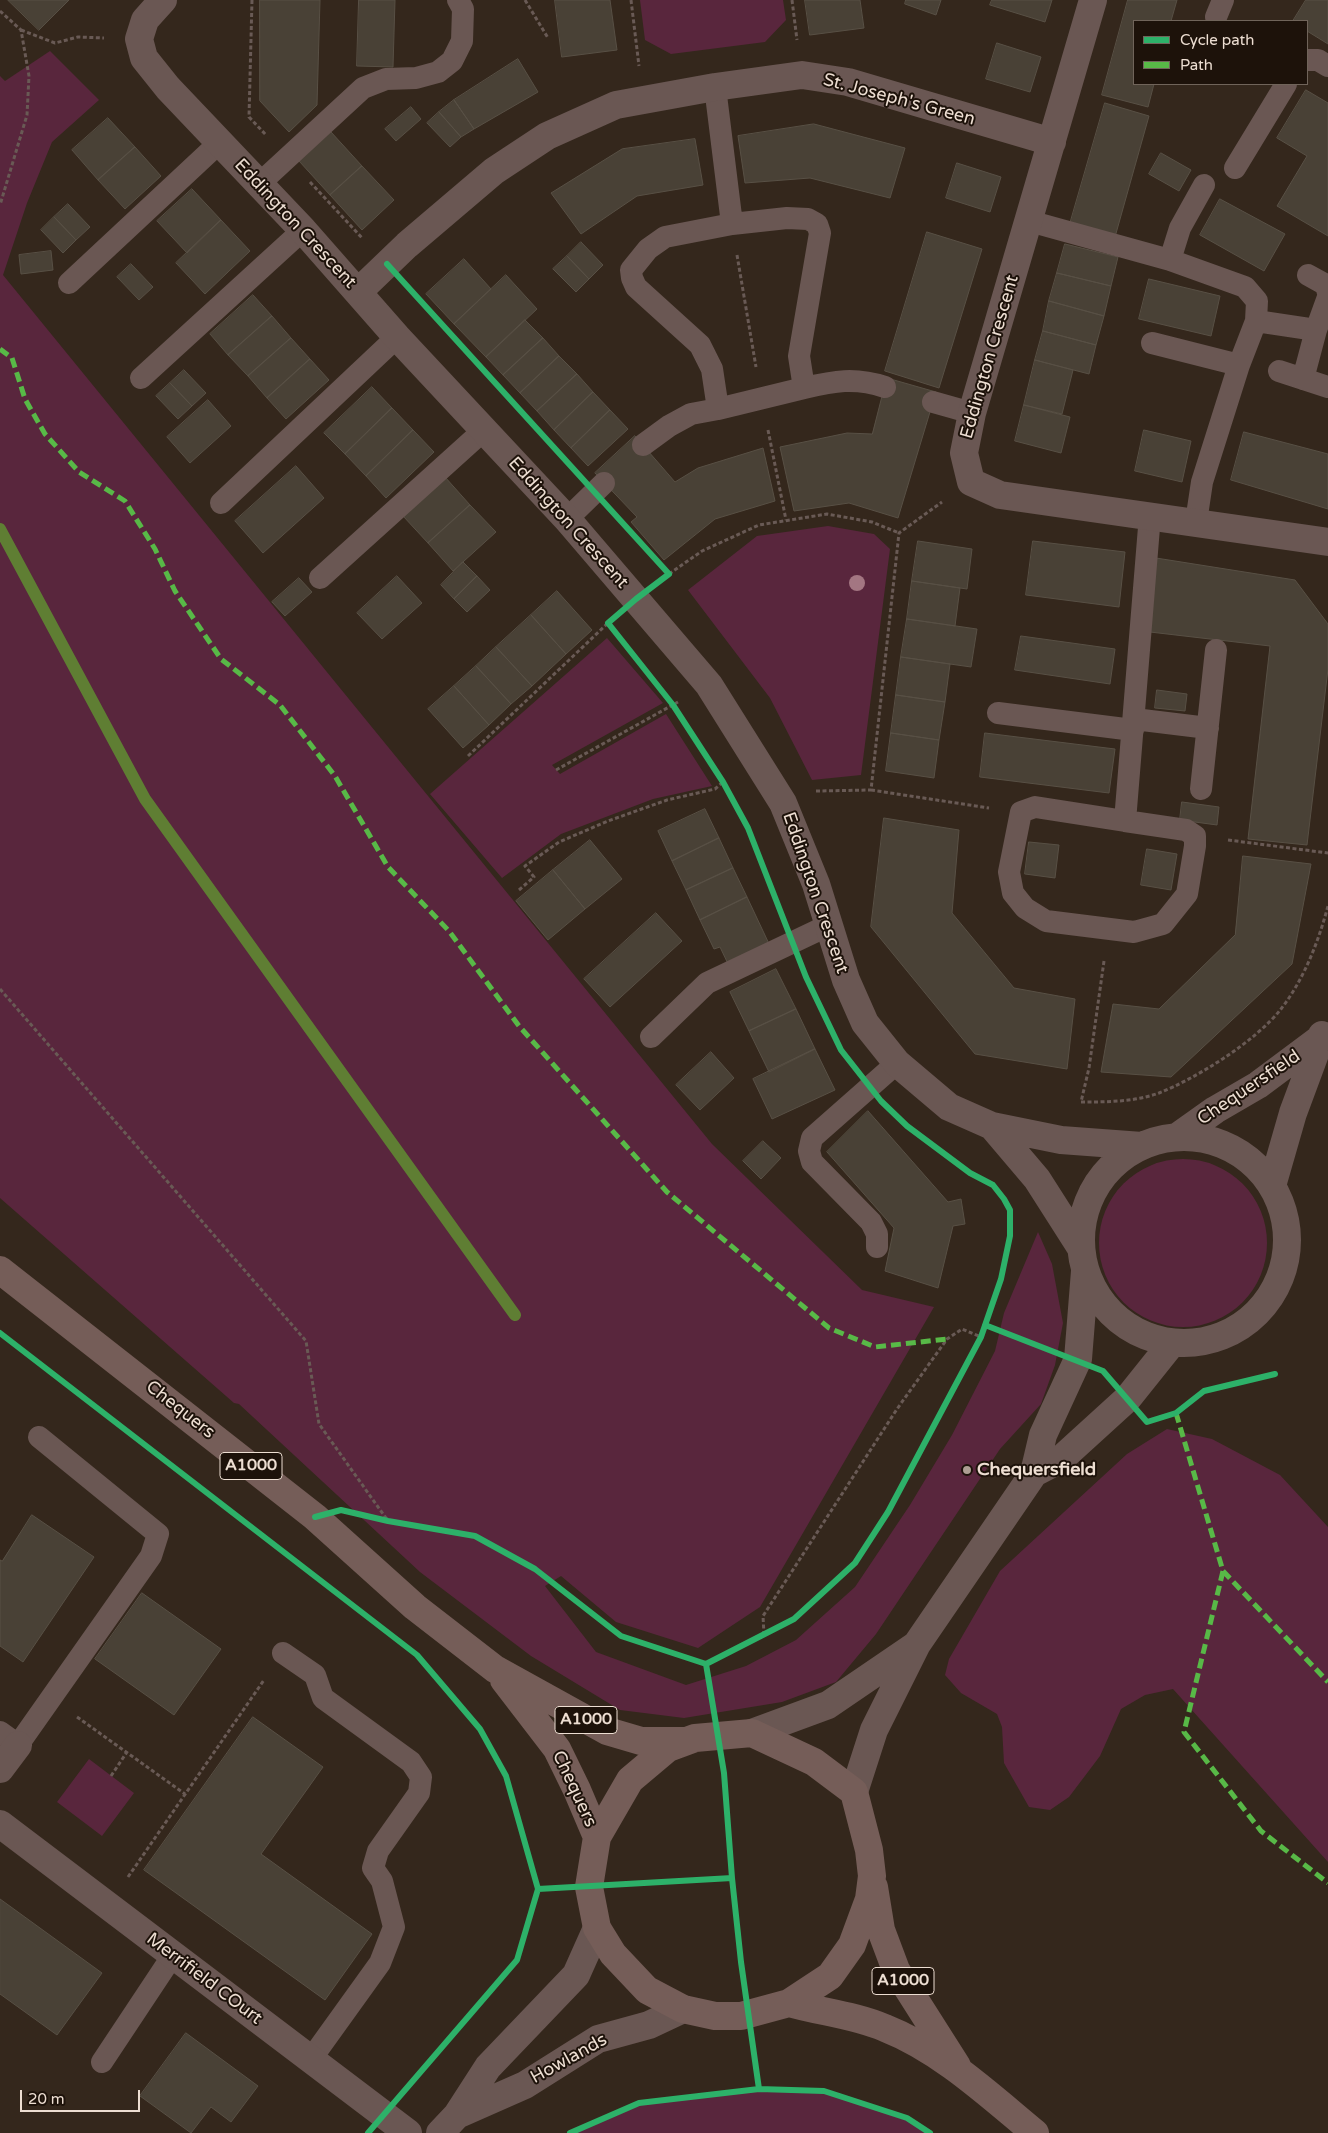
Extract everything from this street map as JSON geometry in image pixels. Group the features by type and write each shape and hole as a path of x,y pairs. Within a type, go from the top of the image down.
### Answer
{"main road":[{"name":"Chequers","path":"0,1270 315,1517 415,1607 496,1669 607,1731 641,1741 685,1741"},
{"name":"Chequers","path":"496,1669 557,1749 597,1837"},
{"path":"752,1733 814,1762 854,1792 869,1850 872,1876 869,1899 852,1945 830,1976 789,2003 742,2016 715,2016 683,2009 647,1990 613,1954 597,1928 589,1886 597,1837 630,1780 668,1748 685,1741 695,1738 752,1733"},
{"name":"A1000","path":"872,1876 881,1930 896,1970 962,2073"},
{"name":"A1000","path":"789,2003 886,2028 962,2073 1035,2133"}],"street":[{"path":"140,39 145,20 163,0"},
{"name":"Eddington Crescent","path":"971,482 964,453 972,413 1094,0"},
{"name":"Eddington Crescent","path":"140,39 144,58 219,143 303,230 397,337 567,519 708,685 783,803 816,884 846,980 865,1024 897,1063 949,1107 992,1126 1061,1140 1142,1146"},
{"name":"St. Joseph's Green","path":"358,292 407,245 494,171 547,136 616,105 715,87 802,75 848,82 1052,142"},
{"path":"971,482 1000,495 1328,542"},
{"name":"Chequersfield","path":"1177,1137 1215,1110 1258,1084 1325,1030"},
{"name":"Chequersfield","path":"1272,1186 1293,1113 1325,1030"},
{"name":"Eddington Crescent","path":"992,1126 1037,1179 1083,1259 1098,1298 1118,1320 1143,1335 1172,1343 1205,1341 1235,1330 1261,1309 1279,1281 1287,1249 1284,1216 1272,1186 1254,1164 1231,1148 1206,1139 1177,1137"},
{"path":"854,1792 874,1730 917,1644 1034,1473 1043,1435 1078,1360 1083,1217 1095,1187 1116,1163 1142,1146 1159,1140 1177,1137"},
{"path":"1034,1473 1061,1459 1128,1398 1172,1343"},
{"path":"752,1733 828,1705 917,1644"},
{"path":"0,1769 9,1738"},
{"name":"Merrifield COurt","path":"0,1824 408,2133"},
{"name":"Howlands","path":"449,2124 488,2067 576,1975 597,1928"},
{"name":"Howlands","path":"449,2124 525,2085 598,2039 649,2025 683,2009"}],"lane":[{"path":"259,184 363,88 386,79 416,78 438,72 452,61 462,41 463,9 458,0"},
{"path":"1308,60 1318,60 1328,66"},
{"path":"1235,168 1285,85"},
{"path":"715,87 732,224"},
{"path":"70,282 219,143"},
{"path":"1170,260 1180,228 1204,184"},
{"path":"718,409 712,369 700,345 636,287 632,278 631,270 648,249 665,237 732,224 787,218 808,219 817,224 820,233 799,356 804,388"},
{"path":"1029,220 1170,260 1245,287 1256,301 1256,321 1239,365 1202,482 1196,522"},
{"path":"141,378 303,230"},
{"path":"1303,379 1316,330 1328,295 1326,285 1308,275"},
{"path":"1256,321 1316,330"},
{"path":"221,503 397,337"},
{"path":"1152,343 1239,365"},
{"path":"1279,371 1328,387"},
{"path":"643,446 669,426 691,414 836,381 866,381 885,387"},
{"path":"933,402 972,413"},
{"path":"320,578 484,430"},
{"path":"567,519 604,483"},
{"path":"1125,820 1150,515"},
{"path":"1201,789 1216,650"},
{"path":"998,713 1134,725 1208,728"},
{"path":"1035,807 1186,830 1195,836 1188,894 1163,924 1134,932 1046,921 1025,908 1013,893 1008,872 1021,812 1035,807"},
{"path":"651,1037 707,983 828,926"},
{"path":"877,1247 877,1234 871,1222 812,1162 809,1151 812,1138 897,1063"},
{"path":"9,1738 50,1698 151,1556 158,1534 39,1437"},
{"path":"282,1653 314,1676 324,1698 411,1762 420,1777 419,1793 378,1852 373,1868 382,1881 394,1927 380,1963 311,2059"},
{"path":"102,2062 173,1955"}],"path":[{"path":"525,0 548,38"},
{"path":"631,0 643,100"},
{"path":"792,0 802,75"},
{"path":"0,11 21,30 56,42 78,37 140,39"},
{"path":"0,205 27,115 29,76 21,30"},
{"path":"871,790 899,533 971,482"},
{"path":"468,756 608,623 636,599 702,551 759,524 827,514 872,522 899,533"},
{"path":"663,567 669,574"},
{"path":"608,623 614,631"},
{"path":"556,770 708,685"},
{"path":"668,697 678,712"},
{"path":"718,774 727,790"},
{"path":"519,890 534,877 526,866 559,842 608,821 667,800 715,789 723,782"},
{"path":"783,803 815,791 871,790 1021,812"},
{"path":"1195,836 1328,853"},
{"path":"1108,929 1089,1068 1080,1102 1115,1102 1159,1093 1203,1071 1243,1045 1280,1010 1308,965 1328,906"},
{"path":"0,989 306,1341 319,1424 388,1521"},
{"path":"764,1635 763,1616 897,1409 947,1339 962,1329 981,1337"},
{"path":"379,1519 398,1523"},
{"path":"755,1639 771,1631"},
{"path":"108,1906 282,1653"},
{"path":"50,1698 185,1794"},
{"path":"111,1776 127,1752"}],"shaded area":[{"path":"640,0 783,0 786,20 765,42 671,54 645,40"},
{"path":"50,51 99,100 52,142 27,203 3,275 712,1144 862,1290 934,1307 760,1607 698,1648 616,1622 561,1576 545,1586 596,1652 686,1685 746,1666 796,1640 855,1587 910,1505 952,1435 995,1351 1004,1313 1038,1232 1052,1264 1063,1323 1055,1365 1041,1404 1000,1449 876,1634 836,1682 782,1702 684,1718 620,1710 531,1656 420,1572 239,1404 234,1403 0,1198 0,76 5,81"},
{"path":"828,526 874,534 890,549 861,775 812,780 770,698 688,590 757,536"},
{"path":"607,638 663,703 552,765 560,774 666,714 712,786 653,799 561,834 502,878 430,794"},
{"path":"1183,1159 1207,1163 1222,1169 1230,1173 1248,1190 1253,1196 1263,1219 1267,1243 1263,1267 1257,1282 1253,1290 1236,1308 1230,1313 1207,1323 1183,1327 1159,1323 1144,1317 1136,1313 1118,1296 1113,1290 1103,1267 1099,1243 1103,1219 1109,1204 1113,1196 1130,1178 1136,1173 1159,1163"},
{"path":"1167,1429 1212,1439 1280,1475 1328,1527 1328,1862 1173,1689 1145,1695 1121,1709 1100,1756 1069,1797 1050,1810 1029,1807 1004,1763 1002,1727 997,1714 961,1693 945,1675 949,1659 1000,1571 1127,1454"},
{"path":"89,1759 134,1793 102,1836 57,1802"},
{"path":"759,2089 824,2091 907,2118 930,2133 570,2133 639,2103"}],"building":[{"path":"8,0 69,0 39,30"},
{"path":"260,0 320,0 317,105 289,132 260,101"},
{"path":"359,0 395,0 393,67 357,66"},
{"path":"555,0 610,0 617,50 562,57"},
{"path":"805,0 860,0 864,28 810,35"},
{"path":"906,0 941,0 936,15 905,4"},
{"path":"992,0 1052,0 1045,22 990,5"},
{"path":"1128,0 1177,0 1171,20 1133,20 1133,85 1154,85 1148,107 1102,95"},
{"path":"1306,0 1328,0 1328,44 1308,32 1308,20 1294,20"},
{"path":"997,43 1041,57 1030,92 986,79"},
{"path":"518,59 538,92 474,129 454,100"},
{"path":"1306,90 1328,103 1328,236 1277,206 1307,156 1277,138"},
{"path":"454,100 474,129 461,137 439,112"},
{"path":"1105,103 1149,116 1115,237 1070,224"},
{"path":"411,107 421,119 396,141 385,129"},
{"path":"439,112 461,137 450,147 427,123"},
{"path":"108,118 135,147 98,180 72,150"},
{"path":"814,124 905,148 890,198 810,178 745,183 738,136"},
{"path":"331,132 362,166 330,195 299,161"},
{"path":"695,139 703,185 637,196 581,234 551,193 622,149"},
{"path":"135,147 161,176 125,209 98,180"},
{"path":"1161,153 1191,170 1179,191 1149,174"},
{"path":"957,163 1001,177 990,212 946,198"},
{"path":"362,166 394,200 362,230 330,195"},
{"path":"192,189 221,220 187,253 157,221"},
{"path":"1220,199 1285,234 1264,271 1200,235"},
{"path":"68,204 90,227 76,240 54,217"},
{"path":"54,217 76,240 63,253 41,230"},
{"path":"221,220 250,251 205,294 176,263"},
{"path":"927,232 982,249 939,388 885,371"},
{"path":"581,242 603,265 589,279 567,256"},
{"path":"1065,244 1118,257 1111,286 1057,273"},
{"path":"51,251 53,270 21,274 19,255"},
{"path":"567,256 589,279 576,292 553,269"},
{"path":"464,259 491,289 454,324 426,294"},
{"path":"131,264 153,287 139,300 117,277"},
{"path":"1057,273 1111,286 1104,316 1049,301"},
{"path":"506,275 537,309 486,357 454,324"},
{"path":"1149,279 1220,296 1211,336 1139,319"},
{"path":"253,295 272,316 228,355 210,334"},
{"path":"1049,301 1104,316 1096,345 1043,331"},
{"path":"272,316 291,338 248,376 228,355"},
{"path":"525,320 543,338 503,375 486,357"},
{"path":"1043,331 1096,345 1089,374 1035,360"},
{"path":"291,338 310,359 267,398 248,376"},
{"path":"543,338 559,356 520,393 503,375"},
{"path":"559,356 577,374 537,411 520,393"},
{"path":"310,359 329,380 286,419 267,398"},
{"path":"1035,360 1073,370 1062,414 1024,405"},
{"path":"184,370 206,393 192,406 170,383"},
{"path":"577,374 593,392 554,430 537,411"},
{"path":"887,378 936,392 898,518 849,503 794,511 780,447 847,433 872,434"},
{"path":"170,383 192,406 178,419 156,396"},
{"path":"372,387 392,408 345,454 324,433"},
{"path":"593,392 610,410 571,448 554,430"},
{"path":"208,400 231,426 190,463 167,437"},
{"path":"1024,405 1070,417 1061,453 1015,441"},
{"path":"392,408 413,430 366,476 345,454"},
{"path":"610,410 628,429 588,466 571,448"},
{"path":"413,430 434,452 386,498 366,476"},
{"path":"1144,430 1191,441 1182,482 1135,471"},
{"path":"1244,432 1328,454 1328,509 1231,480"},
{"path":"635,436 675,482 698,468 763,448 775,501 715,519 664,560 631,522 637,517 595,473"},
{"path":"296,466 324,498 263,553 235,521"},
{"path":"445,477 470,505 428,543 403,516"},
{"path":"470,505 496,532 453,571 428,543"},
{"path":"918,541 972,549 967,589 912,581"},
{"path":"1033,541 1125,552 1119,607 1026,595"},
{"path":"1156,558 1295,580 1328,624 1328,669 1307,845 1248,839 1270,646 1150,632"},
{"path":"463,562 477,576 454,599 441,585"},
{"path":"397,576 422,603 382,639 357,613"},
{"path":"477,576 490,590 467,612 454,599"},
{"path":"299,578 312,592 285,616 272,602"},
{"path":"912,581 960,588 955,626 907,619"},
{"path":"557,591 592,630 566,654 531,615"},
{"path":"531,615 566,654 532,686 496,647"},
{"path":"907,619 977,629 971,667 901,657"},
{"path":"1021,636 1115,649 1110,684 1015,670"},
{"path":"496,647 532,686 511,704 476,666"},
{"path":"901,657 950,664 945,702 896,695"},
{"path":"476,666 511,704 489,725 454,686"},
{"path":"454,686 489,725 463,748 428,709"},
{"path":"1157,690 1187,694 1185,711 1155,708"},
{"path":"896,695 945,702 939,740 891,733"},
{"path":"891,733 939,740 934,778 886,771"},
{"path":"985,733 1115,749 1109,793 980,777"},
{"path":"1182,802 1219,807 1217,825 1180,820"},
{"path":"705,809 719,838 672,861 658,831"},
{"path":"884,818 959,830 952,913 1014,988 1075,999 1067,1069 975,1054 871,927"},
{"path":"719,838 733,868 686,890 672,861"},
{"path":"590,840 622,879 585,909 553,870"},
{"path":"1029,842 1059,845 1055,878 1025,874"},
{"path":"1147,849 1177,854 1171,890 1141,885"},
{"path":"1243,856 1311,864 1292,964 1171,1077 1101,1072 1113,1004 1159,1009 1235,935"},
{"path":"733,868 747,897 700,920 686,890"},
{"path":"553,870 585,909 548,940 516,901"},
{"path":"747,897 771,948 730,968 720,947 714,949 700,920"},
{"path":"656,913 682,941 610,1007 584,979"},
{"path":"776,969 796,1009 749,1031 730,992"},
{"path":"796,1009 815,1049 769,1072 749,1031"},
{"path":"815,1049 835,1090 772,1119 753,1079"},
{"path":"711,1052 734,1078 700,1110 676,1085"},
{"path":"868,1111 948,1202 961,1199 965,1224 953,1226 938,1288 885,1271 894,1228 827,1152"},
{"path":"763,1141 781,1158 761,1179 743,1161"},
{"path":"32,1515 94,1557 23,1662 0,1646 0,1560 2,1561"},
{"path":"142,1593 221,1649 174,1715 95,1659"},
{"path":"253,1717 323,1767 261,1854 372,1934 325,2000 144,1870"},
{"path":"0,1899 102,1973 57,2035 0,1994"},
{"path":"186,2033 258,2086 231,2122 211,2107 191,2133 140,2096"}],"waterway":[{"path":"0,529 145,799 515,1315"}],"marked path":[{"path":"0,349 12,358 25,399 45,434 79,472 125,501 155,549 175,591 221,659 280,705 335,776 388,867 449,931 519,1026 667,1192 829,1328 875,1347 947,1339"},
{"path":"1176,1413 1223,1571 1184,1732 1261,1831 1328,1883"},
{"path":"1223,1571 1328,1682"}],"cycle path":[{"path":"315,1517 341,1510 388,1521 475,1536 535,1569 621,1636 706,1664 794,1619 855,1563 888,1512 981,1337 1001,1279 1010,1236 1010,1210 993,1185 970,1173 907,1126 881,1101 841,1050 806,977 748,828 723,782 673,705 608,623 669,574 387,264"},
{"path":"985,1325 1103,1371 1147,1422 1176,1413 1204,1391 1275,1374"},
{"path":"0,1333 417,1655 480,1729 506,1776 538,1889 517,1960 368,2133"},
{"path":"706,1664 724,1773 732,1878"},
{"path":"538,1889 732,1878 741,1962 759,2089"},
{"path":"570,2133 639,2103 759,2089 824,2091 907,2118 930,2133"}],"place":[{"name":"Chequersfield","path":"967,1470"}]}
